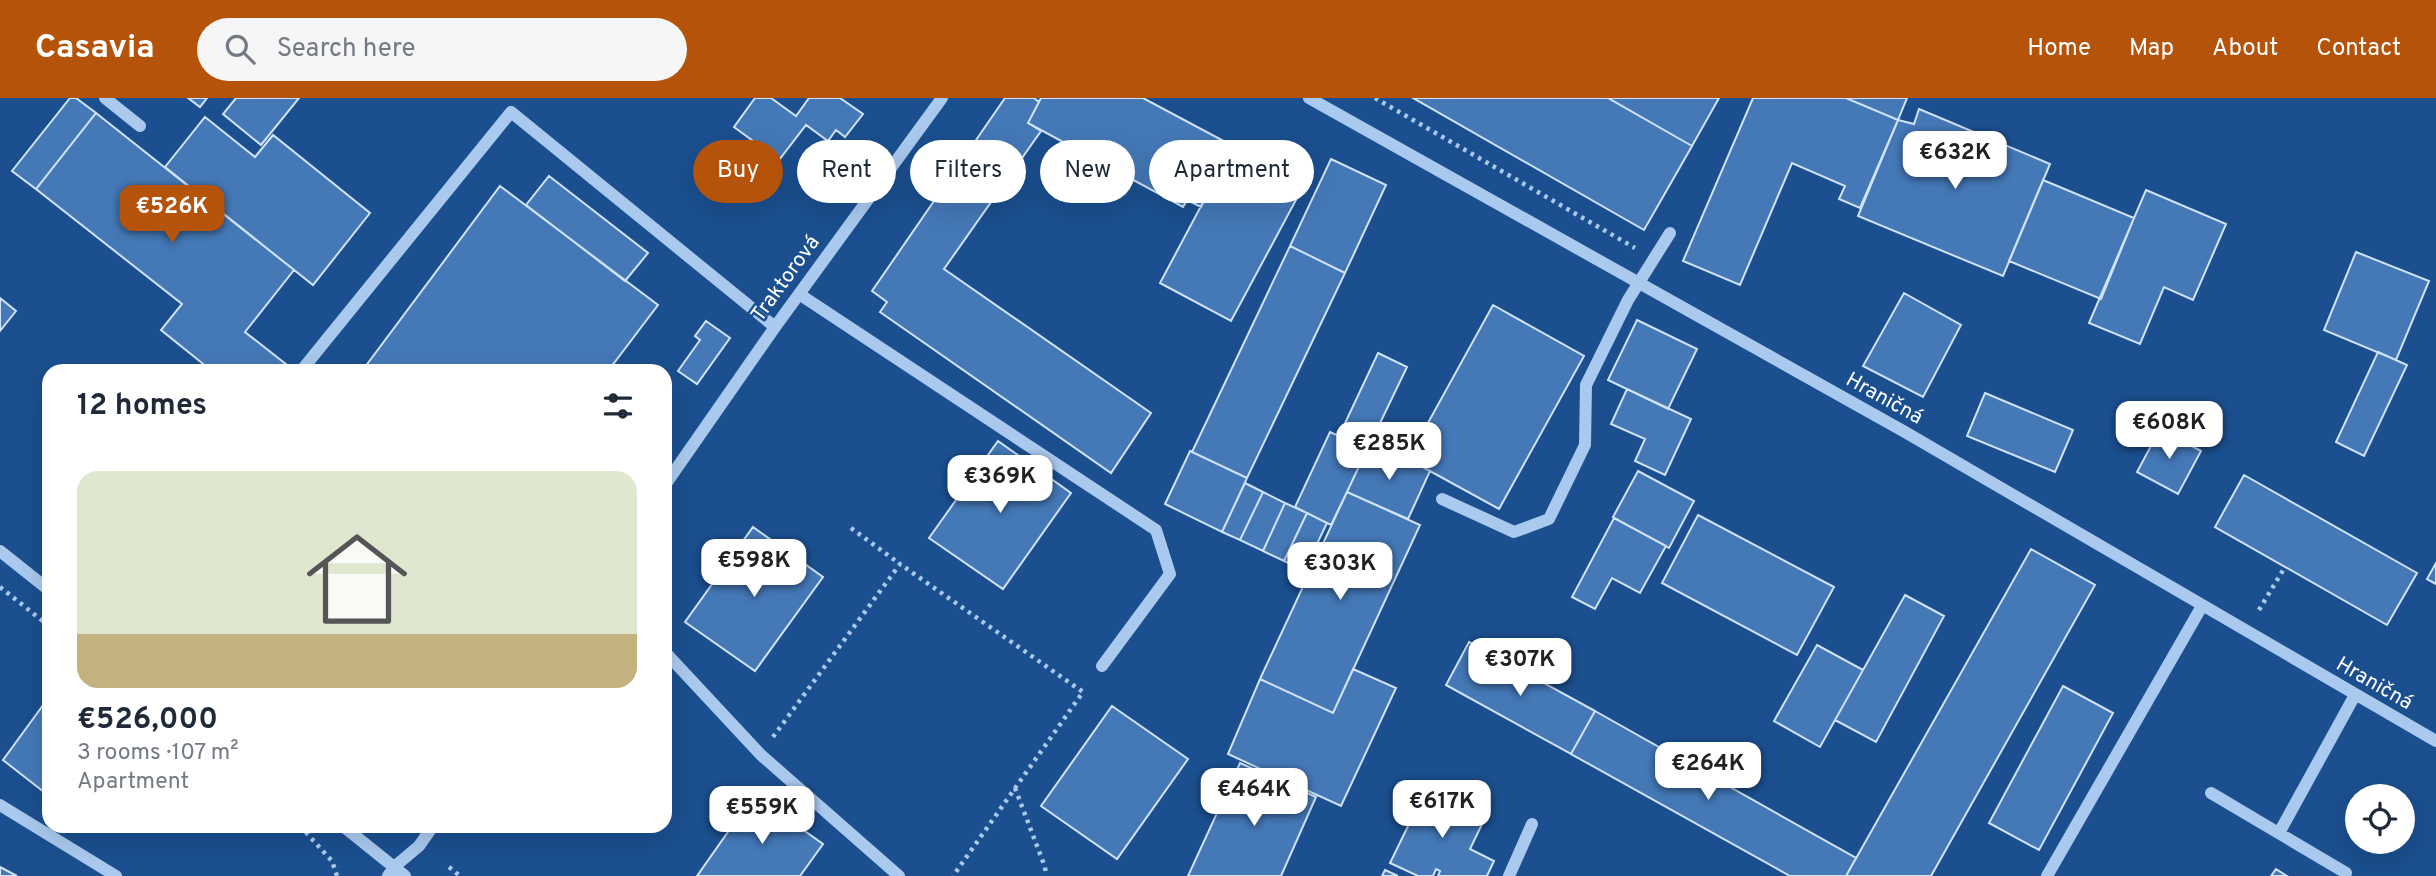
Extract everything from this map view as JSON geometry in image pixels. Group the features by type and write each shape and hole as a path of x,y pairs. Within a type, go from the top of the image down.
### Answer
{"street":[{"path":"104,98 140,126"},
{"name":"Traktorová","path":"672,475 775,327 942,98"},
{"name":"Hraničná","path":"1309,98 1905,432 2436,741"},
{"path":"307,364 511,112 775,327"},
{"path":"1442,499 1514,532 1549,519 1586,445 1586,385 1639,283 1670,233"},
{"path":"799,294 1156,530 1170,573 1102,666"},
{"path":"0,551 42,584"},
{"path":"2047,876 2202,606"},
{"path":"672,660 761,755 899,876"},
{"path":"2279,832 2355,695"},
{"path":"2211,793 2346,873"},
{"path":"0,805 42,831"},
{"path":"1509,876 1532,824"},
{"path":"46,833 116,876"},
{"path":"349,833 391,872 405,876"},
{"path":"391,872 419,846 428,833"}],"path":[{"path":"1375,98 1654,259"},
{"path":"851,528 1083,692 953,876"},
{"path":"761,755 900,564"},
{"path":"2246,632 2285,567"},
{"path":"0,587 42,620"},
{"path":"1015,788 1046,876"},
{"path":"306,833 332,861 337,876"},
{"path":"449,867 460,876"}],"building":[{"path":"70,98 76,98 96,113 36,189 12,171"},
{"path":"188,98 207,98 200,107"},
{"path":"236,98 299,98 261,145 223,114"},
{"path":"755,98 771,98 796,116 809,98 840,98 863,114 845,137 836,130 827,140 806,125 783,155 783,140 752,140 734,127"},
{"path":"1005,98 1034,98 1039,102 1028,123 1041,131 1026,152 1026,140 976,140"},
{"path":"1041,98 1143,98 1222,140 1149,140 1149,189 1135,181 1135,140 1059,140 1028,123"},
{"path":"1413,98 1608,98 1692,146 1644,230"},
{"path":"1608,98 1719,98 1692,146"},
{"path":"1753,98 1846,98 1898,120 1860,208 1839,199 1845,186 1792,163 1740,285 1683,261"},
{"path":"1846,98 1907,98 1898,120"},
{"path":"1919,109 2050,164 2003,276 1858,216 1898,120 1914,124"},
{"path":"96,113 294,270 245,332 286,364 203,364 161,330 182,304 36,189"},
{"path":"205,117 255,157 273,135 370,213 313,285 165,167"},
{"path":"1331,159 1386,185 1345,273 1290,246 1310,203 1314,203 1314,195"},
{"path":"549,176 648,253 625,281 526,205"},
{"path":"2043,180 2134,218 2101,299 2009,261"},
{"path":"500,186 658,305 613,364 367,364"},
{"path":"2146,190 2226,224 2193,300 2164,287 2140,344 2089,323"},
{"path":"933,203 990,203 944,269 1151,413 1111,473 880,312 887,302 872,291"},
{"path":"1203,203 1294,203 1231,321 1160,283"},
{"path":"1290,246 1345,273 1247,478 1192,452"},
{"path":"2356,252 2429,281 2396,360 2324,330"},
{"path":"1904,293 1961,325 1923,397 1863,366"},
{"path":"0,298 16,311 0,331"},
{"path":"1493,305 1584,356 1499,509 1408,459"},
{"path":"1637,320 1697,349 1668,409 1608,380"},
{"path":"706,321 730,338 697,384 678,371 700,340 695,336"},
{"path":"2378,352 2407,365 2364,456 2336,442"},
{"path":"1378,353 1407,367 1331,525 1295,507 1330,432 1339,436"},
{"path":"1627,389 1691,419 1665,475 1635,461 1645,439 1611,424"},
{"path":"1985,393 2073,430 2055,472 1967,436"},
{"path":"2160,429 2201,451 2178,494 2137,472"},
{"path":"998,441 1071,493 1003,589 929,538"},
{"path":"1367,449 1408,459 1430,471 1408,519 1347,492"},
{"path":"1190,451 1247,478 1222,532 1165,504"},
{"path":"1638,471 1694,501 1669,548 1613,517"},
{"path":"2244,475 2417,573 2387,625 2215,527"},
{"path":"1245,483 1263,492 1240,540 1222,532"},
{"path":"1263,492 1285,503 1263,551 1240,540"},
{"path":"1347,492 1420,525 1333,713 1260,679"},
{"path":"1285,503 1307,513 1284,561 1263,551"},
{"path":"1307,513 1327,523 1304,571 1284,561"},
{"path":"1698,515 1834,587 1797,655 1662,583"},
{"path":"1614,518 1666,546 1640,593 1612,578 1595,609 1572,597"},
{"path":"753,527 823,577 755,671 685,622"},
{"path":"2031,549 2095,585 1931,876 1846,876"},
{"path":"2436,563 2436,584 2427,579"},
{"path":"1905,595 1944,616 1876,742 1835,720"},
{"path":"1469,642 1595,711 1571,754 1446,685"},
{"path":"1817,645 1863,670 1820,747 1774,721"},
{"path":"1353,669 1396,688 1341,806 1228,754 1260,679 1333,713"},
{"path":"2063,686 2113,713 2039,850 1989,823"},
{"path":"1112,706 1188,759 1117,859 1041,806"},
{"path":"42,707 42,791 3,760"},
{"path":"1595,711 1856,858 1846,876 1790,876 1571,754"},
{"path":"1240,763 1316,797 1281,876 1188,876"},
{"path":"1427,787 1486,816 1470,849 1494,861 1487,876 1438,876 1440,871 1436,869 1433,876 1418,876 1390,863"},
{"path":"754,795 823,844 800,876 697,876"},
{"path":"0,867 17,876 0,876"},
{"path":"2276,869 2287,876 2271,876"},
{"path":"1385,870 1398,876 1382,876"}]}
